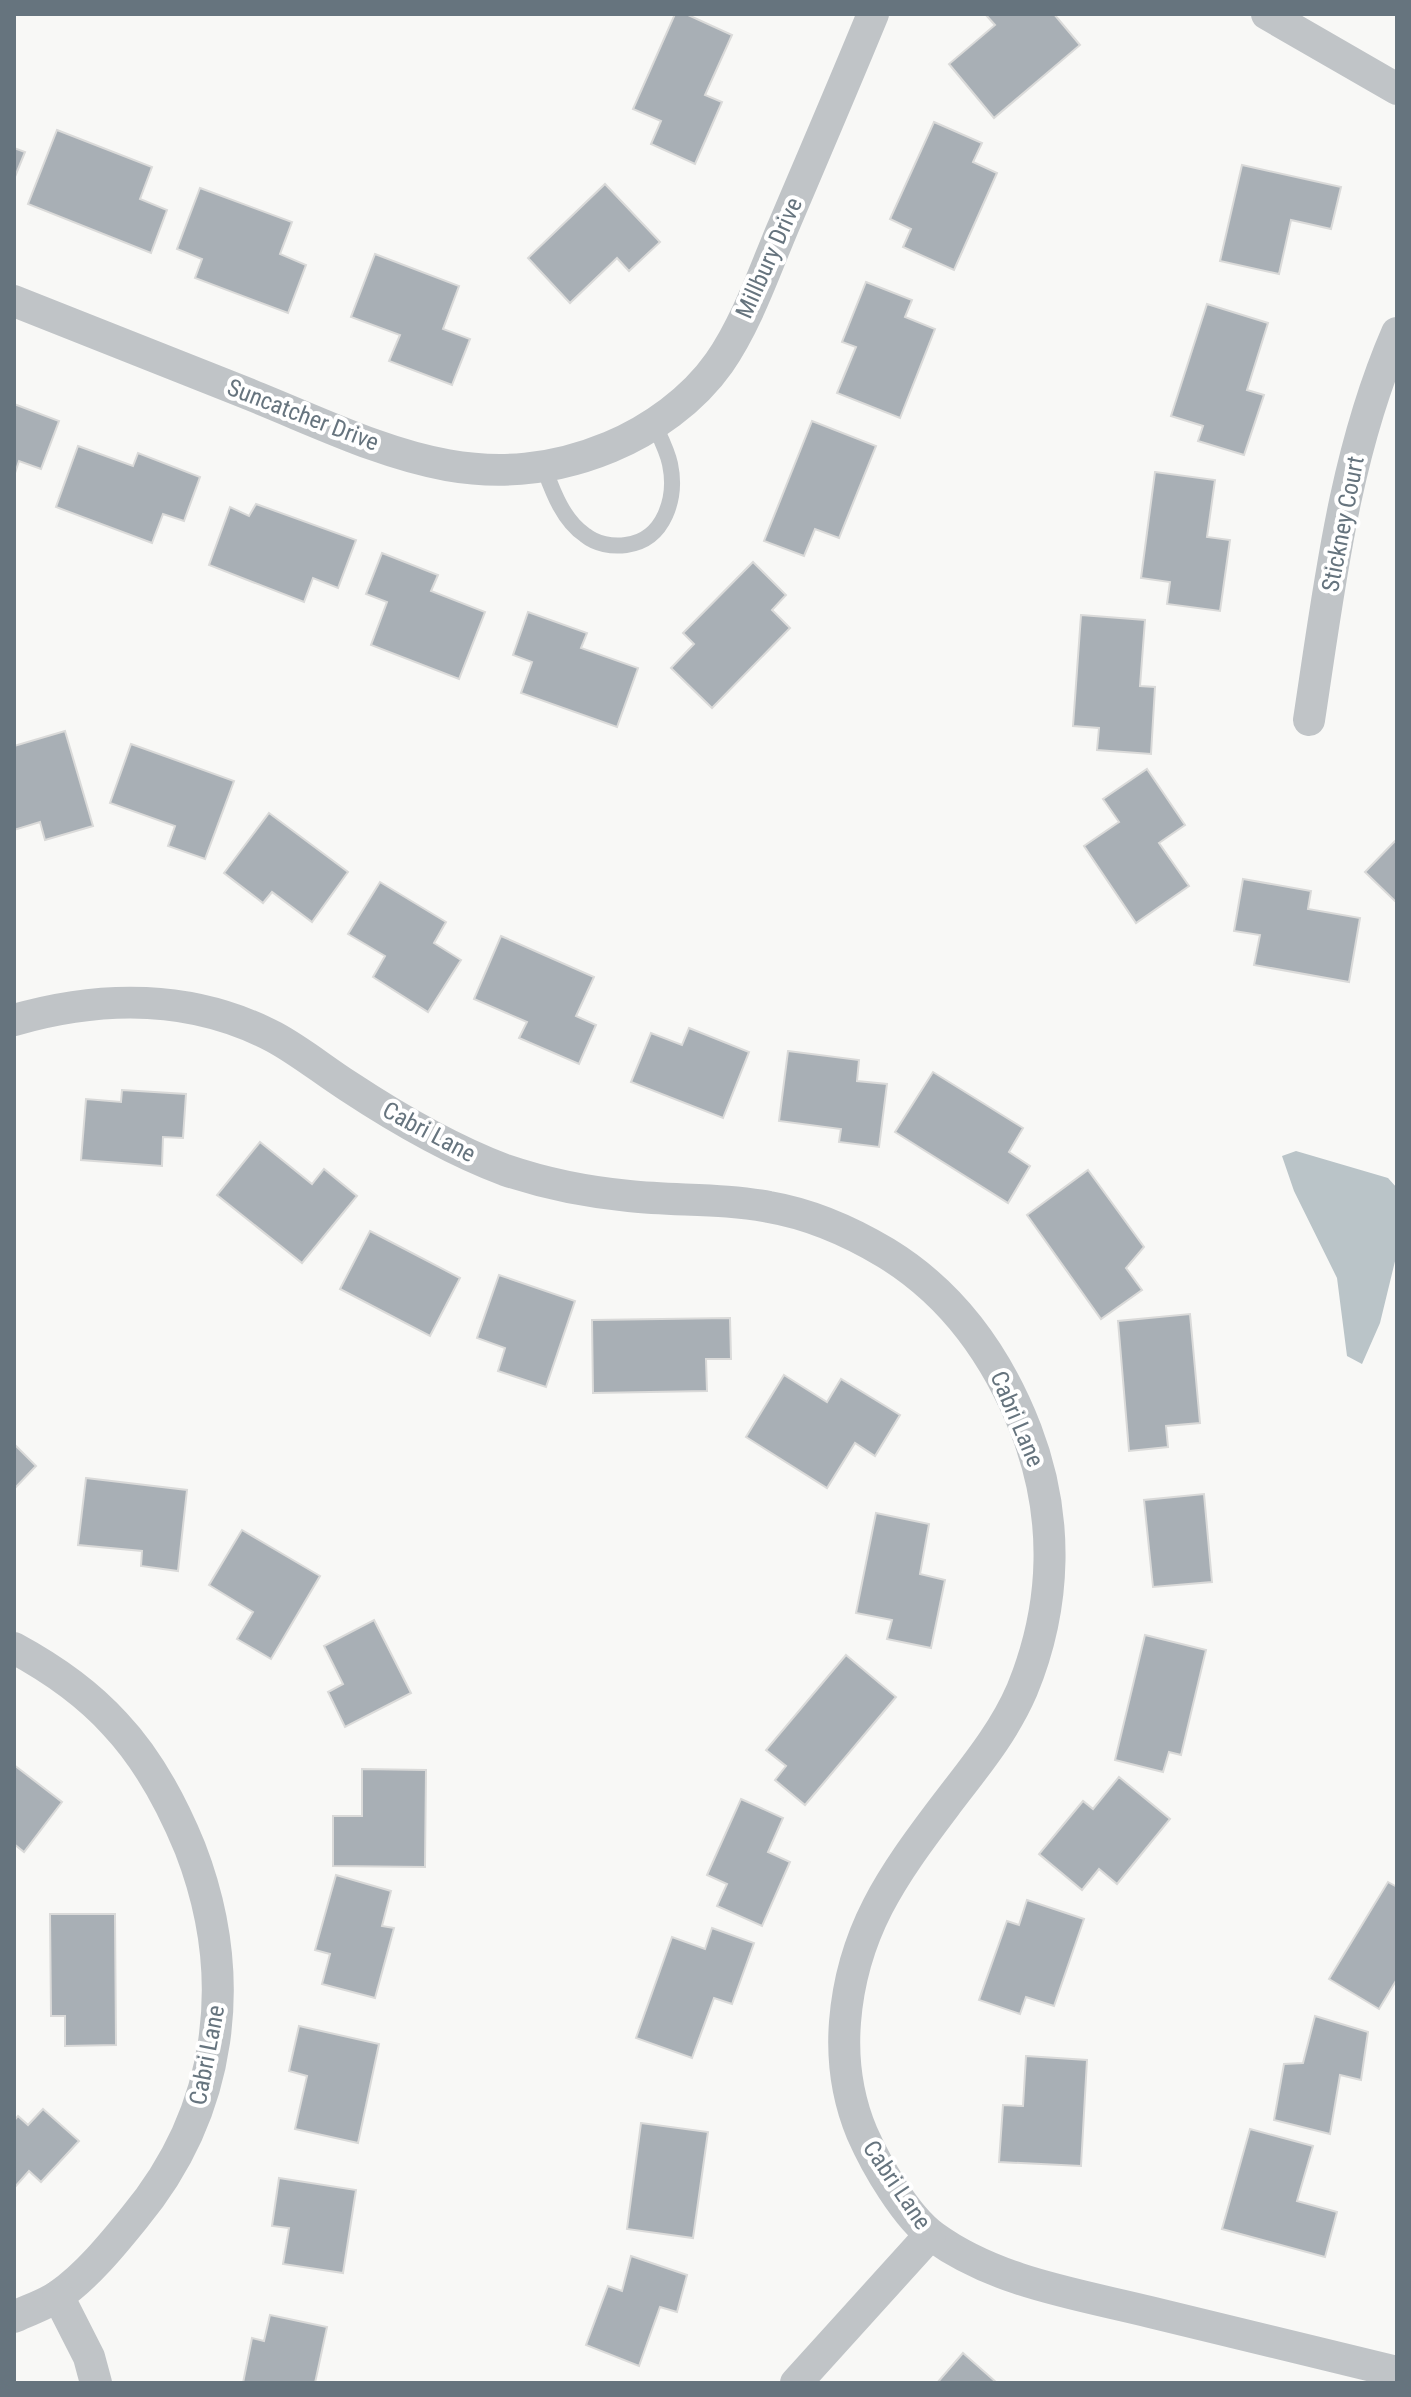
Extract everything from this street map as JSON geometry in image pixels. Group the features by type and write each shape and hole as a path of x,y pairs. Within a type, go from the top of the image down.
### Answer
{"street":[{"name":"Millbury Drive","path":"601,451 632,438 654,424 695,390 720,362 764,272 873,14"},
{"path":"1267,14 1397,89"},
{"name":"Suncatcher Drive","path":"14,301 424,461 489,472 544,468 601,451"},
{"name":"Stickney Court","path":"1309,720 1349,479 1368,412 1397,333"},
{"name":"Cabri Lane","path":"14,1020 115,1001 164,1003 204,1011 268,1034 404,1122 462,1152 523,1176 575,1190 768,1206 805,1215 846,1231 886,1253 920,1277 948,1303 971,1329 1005,1382 1040,1466 1050,1530 1046,1610 1035,1656 1002,1729 912,1851 872,1913 852,1967 843,2048 853,2111 866,2143 903,2202 930,2235 989,2266 1048,2288 1395,2371"},
{"name":"Cabri Lane","path":"14,1648 41,1663 91,1700 116,1725 140,1755 175,1812 199,1873 217,1949 218,2007 215,2038 193,2123 177,2156 146,2204 107,2250 58,2296 14,2317"},
{"path":"796,2383 930,2235"},
{"path":"58,2296 89,2357 96,2383"}],"lane":[{"path":"544,468 563,511 585,536 617,546 644,539 659,527 671,494 670,463 654,424"}],"shaded area":[{"path":"1296,1151 1388,1178 1397,1188 1397,1253 1380,1323 1362,1364 1347,1356 1337,1278 1294,1191 1282,1156"}],"building":[{"path":"675,14 686,14 732,35 705,95 722,102 695,164 651,144 661,121 633,109"},
{"path":"985,14 1054,14 1080,45 994,118 949,64 995,25"},
{"path":"934,122 982,143 973,162 997,173 954,270 903,247 911,229 890,219"},
{"path":"57,130 152,167 140,199 167,210 151,253 28,204"},
{"path":"14,148 25,152 14,179"},
{"path":"1242,165 1341,187 1331,229 1291,220 1279,274 1220,261"},
{"path":"605,184 660,242 629,271 617,258 570,303 528,258"},
{"path":"200,188 292,222 280,254 306,265 288,313 195,278 202,259 177,249"},
{"path":"375,254 459,286 443,329 470,339 452,385 389,361 400,335 351,317"},
{"path":"866,282 912,300 905,317 935,329 900,418 837,393 856,347 842,342"},
{"path":"1207,304 1268,323 1247,390 1264,395 1244,455 1198,441 1203,426 1171,416"},
{"path":"14,404 59,421 41,469 19,461 14,476"},
{"path":"812,421 876,446 839,538 815,529 804,556 764,541"},
{"path":"78,446 133,466 138,453 200,477 184,521 163,514 152,543 56,507"},
{"path":"1155,472 1215,480 1207,537 1230,540 1220,611 1167,604 1170,582 1141,578"},
{"path":"256,504 356,540 338,588 313,578 304,602 209,565 230,507 249,516"},
{"path":"382,553 438,575 431,591 485,612 459,679 371,645 387,602 366,594"},
{"path":"753,562 786,595 772,610 790,628 712,708 671,668 694,644 683,633"},
{"path":"528,612 587,633 581,648 638,668 617,727 521,693 532,662 513,655"},
{"path":"1081,615 1145,620 1140,686 1155,687 1151,754 1097,750 1099,728 1073,726"},
{"path":"65,731 93,826 45,840 40,822 14,830 14,746"},
{"path":"131,744 234,781 205,859 168,846 175,826 110,803"},
{"path":"1147,769 1185,825 1159,843 1189,886 1136,923 1084,846 1119,822 1103,799"},
{"path":"269,813 348,872 312,922 272,892 263,903 224,873"},
{"path":"1397,839 1397,903 1365,872"},
{"path":"1243,879 1311,891 1308,909 1360,918 1349,982 1254,965 1260,935 1234,931"},
{"path":"380,882 446,922 434,943 461,960 428,1012 373,977 385,956 348,934"},
{"path":"501,936 594,977 576,1016 596,1025 579,1064 519,1038 527,1022 474,999"},
{"path":"689,1028 749,1052 723,1118 631,1082 651,1033 682,1045"},
{"path":"788,1051 859,1060 857,1081 887,1084 879,1147 839,1142 841,1129 779,1121"},
{"path":"933,1072 1023,1128 1009,1152 1030,1166 1008,1203 895,1132"},
{"path":"122,1090 186,1094 183,1138 163,1137 162,1166 81,1160 86,1099 121,1102"},
{"path":"260,1142 312,1184 324,1169 357,1196 302,1263 217,1195"},
{"path":"1088,1170 1144,1247 1126,1268 1142,1290 1101,1319 1027,1215"},
{"path":"370,1231 460,1278 430,1336 340,1289"},
{"path":"499,1275 575,1301 546,1387 498,1371 505,1348 477,1338"},
{"path":"1190,1314 1200,1423 1166,1426 1168,1447 1129,1451 1118,1321"},
{"path":"730,1318 731,1359 706,1359 707,1391 593,1393 592,1320"},
{"path":"784,1375 827,1402 841,1379 900,1415 875,1456 855,1443 827,1488 746,1437"},
{"path":"14,1444 36,1466 14,1489"},
{"path":"86,1478 187,1490 178,1571 141,1566 142,1551 78,1545"},
{"path":"1204,1494 1212,1582 1153,1587 1144,1500"},
{"path":"876,1513 929,1524 920,1574 945,1580 931,1648 887,1639 892,1620 856,1613"},
{"path":"242,1530 320,1576 271,1659 237,1639 253,1612 209,1585"},
{"path":"374,1620 411,1693 345,1727 328,1692 343,1684 324,1646"},
{"path":"1145,1635 1206,1650 1181,1755 1169,1752 1163,1772 1115,1760"},
{"path":"846,1655 896,1697 805,1805 775,1780 786,1766 766,1750"},
{"path":"14,1765 62,1802 24,1852 14,1844"},
{"path":"362,1769 426,1770 425,1867 333,1866 333,1816 362,1816"},
{"path":"1119,1777 1170,1819 1117,1884 1099,1869 1082,1890 1039,1854 1083,1801 1093,1809"},
{"path":"741,1799 783,1818 768,1852 790,1862 762,1926 717,1906 727,1884 707,1875"},
{"path":"336,1875 391,1891 382,1926 394,1928 375,1998 322,1984 330,1954 315,1950"},
{"path":"1388,1882 1397,1887 1397,1979 1379,2009 1329,1979"},
{"path":"1027,1900 1084,1919 1054,2006 1026,1997 1020,2014 979,2000 1007,1921 1019,1925"},
{"path":"50,1914 115,1914 116,2045 65,2046 65,2016 51,2016"},
{"path":"712,1928 754,1943 732,2004 714,1998 692,2058 636,2038 672,1937 705,1949"},
{"path":"1315,2016 1368,2032 1361,2080 1340,2075 1330,2134 1274,2120 1284,2064 1303,2063"},
{"path":"299,2026 379,2044 358,2143 295,2129 307,2076 289,2071"},
{"path":"1026,2056 1087,2060 1081,2166 999,2162 1003,2105 1023,2106"},
{"path":"43,2109 79,2141 41,2182 29,2171 14,2188 14,2121 18,2116 28,2125"},
{"path":"641,2123 708,2132 693,2238 627,2229"},
{"path":"1250,2129 1313,2146 1297,2201 1337,2212 1325,2257 1222,2229"},
{"path":"279,2178 356,2190 343,2273 283,2264 289,2228 272,2226"},
{"path":"631,2256 687,2275 677,2312 660,2307 639,2366 586,2345 608,2286 622,2291"},
{"path":"270,2315 327,2327 315,2383 243,2383 252,2338 264,2341"},
{"path":"963,2353 997,2383 937,2383"}]}
